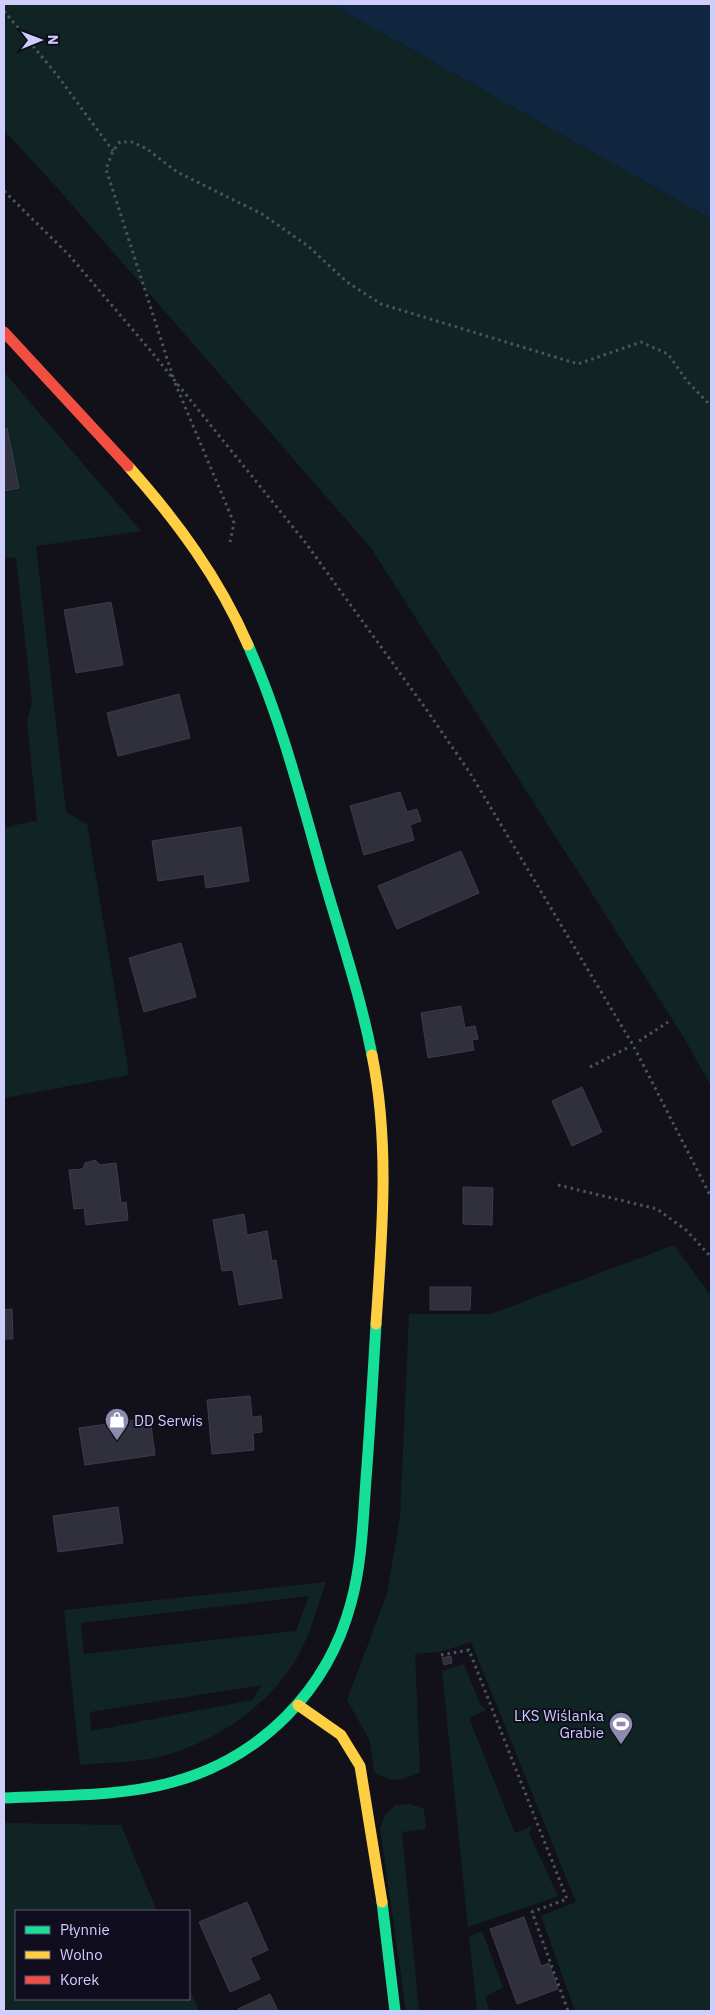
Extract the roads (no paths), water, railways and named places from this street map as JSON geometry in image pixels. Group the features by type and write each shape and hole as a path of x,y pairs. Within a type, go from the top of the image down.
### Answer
{"street":[{"path":"4,332 145,484 185,534 221,587 262,677 307,816 363,1012 373,1060 382,1130 384,1219 368,1456 357,1574 341,1633 316,1681 298,1705 259,1742 217,1768 194,1777 156,1787 134,1790 4,1798"},
{"path":"298,1705 341,1735 360,1766 381,1897 395,2011"}],"water":[{"path":"331,4 711,4 711,219"}],"place":[{"name":"DD Serwis","path":"117,1441"},
{"name":"LKS Wiślanka Grabie","path":"621,1745"}]}
